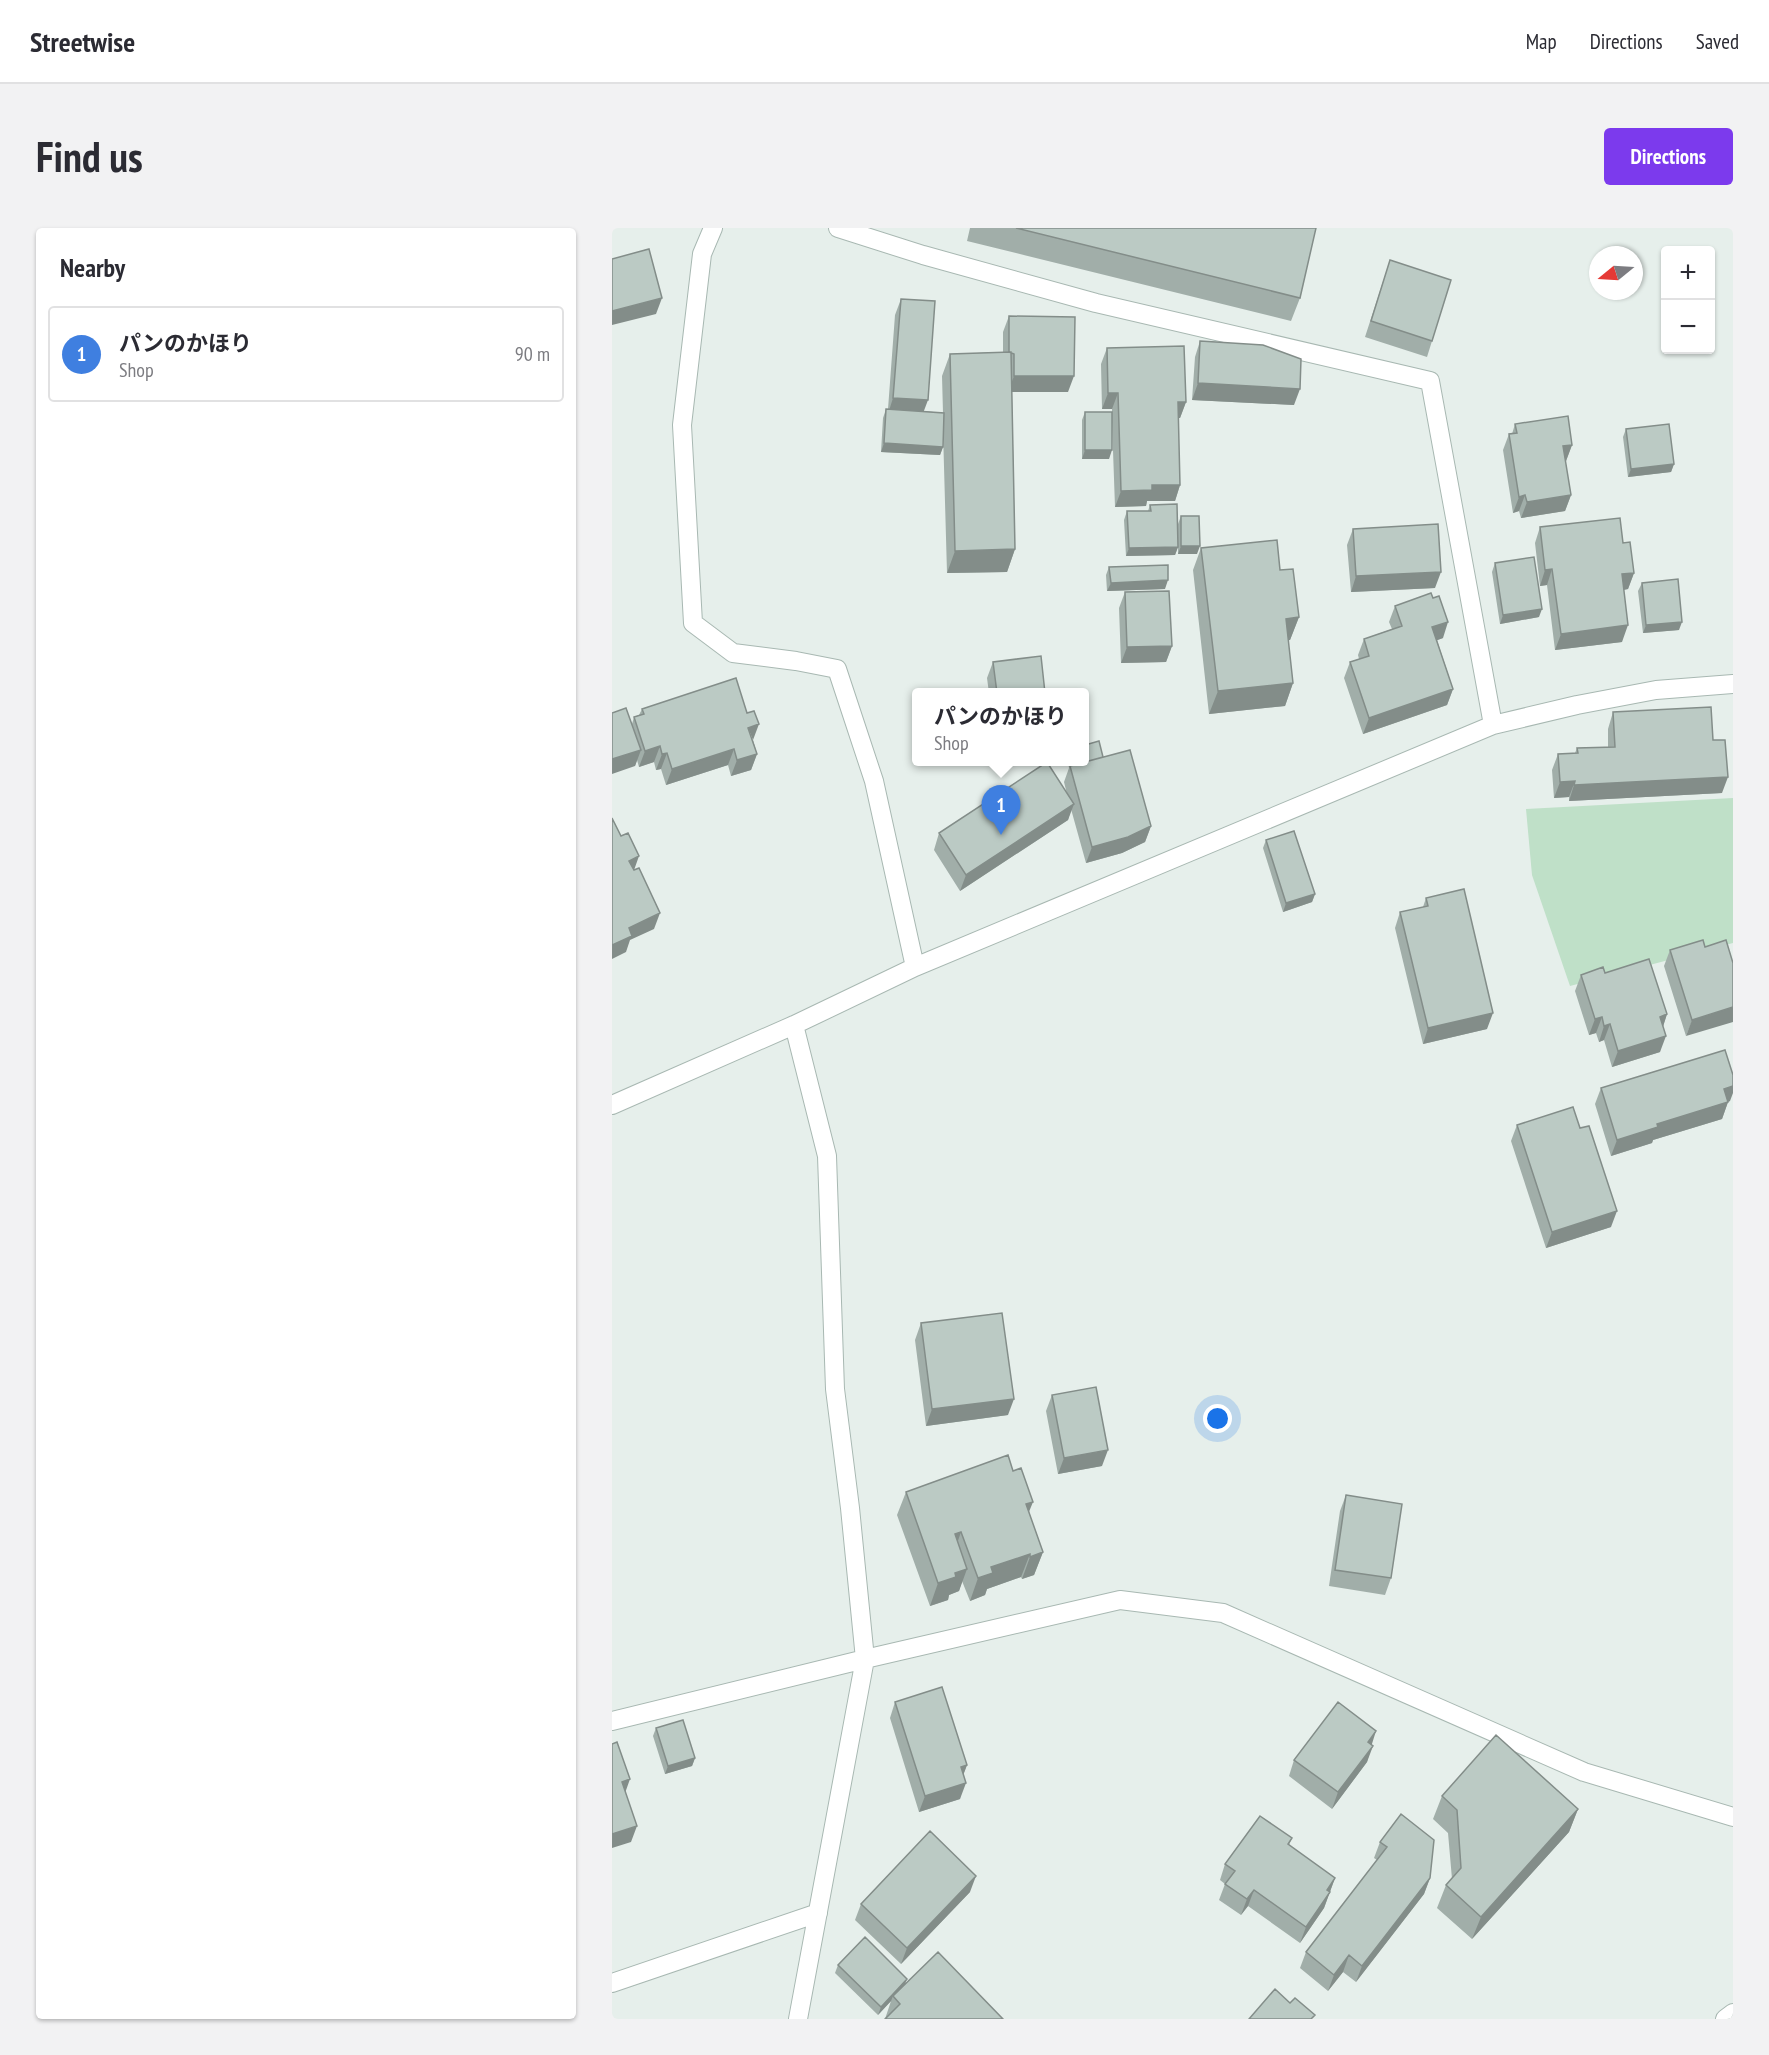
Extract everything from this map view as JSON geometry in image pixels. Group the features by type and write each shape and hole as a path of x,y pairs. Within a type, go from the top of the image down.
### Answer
{"street":[{"path":"713,228 702,254 682,425 693,623 733,653 837,669 874,781 915,967"},
{"path":"838,228 923,255 1096,303 1430,381 1493,725"},
{"path":"612,1105 794,1025 915,967 1493,725 1576,705 1656,690 1733,684"},
{"path":"794,1025 827,1156 835,1389 865,1659 798,2019"},
{"path":"612,1721 1120,1600 1224,1613 1584,1772 1733,1817"},
{"path":"612,1983 818,1913"},
{"path":"1725,2019 1733,2013"}],"green space":[{"path":"1733,798 1733,943 1570,986 1532,875 1526,809"}],"building":[{"path":"1016,228 1316,228 1300,298"},
{"path":"649,249 662,298 612,311 612,259"},
{"path":"1390,260 1451,280 1432,341 1371,321"},
{"path":"901,299 935,301 928,400 893,398"},
{"path":"1009,316 1075,317 1074,376 1014,376 1014,354 1009,352"},
{"path":"1200,341 1263,345 1301,359 1300,389 1198,383"},
{"path":"1184,346 1186,402 1178,402 1180,485 1152,485 1152,490 1121,491 1118,393 1108,393 1107,348"},
{"path":"1011,352 1015,549 955,551 950,354"},
{"path":"886,409 944,413 943,447 884,443"},
{"path":"1085,412 1112,412 1112,450 1085,450"},
{"path":"1568,416 1572,445 1563,446 1571,495 1527,502 1525,495 1519,497 1509,434 1517,433 1515,424"},
{"path":"1669,424 1674,464 1631,469 1626,429"},
{"path":"1177,504 1178,547 1129,548 1127,511 1151,511 1150,505"},
{"path":"1181,516 1199,516 1200,546 1181,546"},
{"path":"1620,518 1623,543 1630,542 1634,573 1622,574 1628,625 1561,634 1552,569 1545,570 1540,527"},
{"path":"1438,524 1441,572 1356,576 1353,529"},
{"path":"1277,540 1280,570 1293,569 1299,617 1286,619 1293,683 1218,691 1201,548"},
{"path":"1534,557 1542,609 1503,615 1495,563"},
{"path":"1168,565 1168,580 1111,583 1109,567"},
{"path":"1678,579 1682,622 1646,625 1642,583"},
{"path":"1169,591 1172,646 1127,647 1125,592"},
{"path":"1431,593 1433,598 1439,596 1448,622 1432,627 1453,689 1369,718 1350,662 1369,656 1364,639 1402,626 1395,606"},
{"path":"1041,656 1044,688 996,688 993,662"},
{"path":"736,678 747,713 754,711 759,724 748,728 757,754 737,760 734,749 672,769 667,753 662,754 660,746 645,751 634,717 644,714 642,709"},
{"path":"1711,707 1713,740 1725,740 1728,777 1574,785 1575,781 1560,782 1558,754 1578,753 1577,748 1615,747 1613,712"},
{"path":"626,708 641,750 612,759 612,713"},
{"path":"1099,741 1103,757 1089,761 1089,744"},
{"path":"1130,750 1151,826 1128,837 1092,847 1070,766 1089,766 1089,761"},
{"path":"1041,766 1050,766 1074,804 966,875 939,833"},
{"path":"612,818 621,836 628,833 639,856 629,861 634,870 639,868 660,913 629,928 632,936 612,945"},
{"path":"1294,831 1315,894 1286,903 1266,840"},
{"path":"1464,889 1493,1013 1428,1028 1400,912 1428,906 1426,898"},
{"path":"1703,940 1705,947 1726,940 1733,963 1733,1007 1692,1020 1670,950"},
{"path":"1649,959 1667,1014 1660,1017 1666,1036 1618,1051 1610,1024 1604,1026 1602,1017 1595,1019 1581,975 1603,967 1605,973"},
{"path":"1725,1050 1733,1075 1733,1086 1724,1089 1728,1102 1657,1124 1658,1127 1617,1140 1601,1088"},
{"path":"1573,1107 1580,1128 1589,1126 1617,1211 1552,1232 1517,1125"},
{"path":"1002,1313 1014,1399 932,1409 921,1323"},
{"path":"1096,1387 1108,1450 1064,1458 1052,1395"},
{"path":"1008,1455 1013,1471 1021,1468 1033,1502 1026,1504 1043,1552 991,1567 993,1573 978,1578 961,1532 955,1534 967,1569 955,1573 956,1577 938,1583 906,1492"},
{"path":"1346,1495 1402,1504 1391,1578 1335,1570"},
{"path":"942,1687 967,1765 961,1767 966,1783 925,1796 895,1702"},
{"path":"1338,1702 1376,1731 1368,1742 1373,1746 1338,1792 1294,1760"},
{"path":"683,1720 695,1758 668,1766 656,1728"},
{"path":"1496,1735 1578,1809 1481,1917 1446,1885 1461,1868 1457,1810 1442,1796"},
{"path":"617,1742 630,1779 622,1782 637,1826 612,1834 612,1744"},
{"path":"1401,1814 1434,1840 1430,1878 1362,1966 1349,1955 1334,1975 1306,1952 1387,1847 1380,1842"},
{"path":"1260,1816 1292,1838 1288,1844 1335,1878 1327,1890 1330,1892 1306,1927 1254,1890 1247,1899 1225,1884 1235,1871 1225,1864"},
{"path":"930,1831 976,1876 907,1948 861,1904"},
{"path":"865,1937 907,1979 881,2007 838,1965"},
{"path":"938,1952 1003,2019 885,2019 900,2004 893,1996"},
{"path":"1275,1989 1290,2003 1295,1998 1315,2015 1311,2019 1249,2019"}],"place":[{"name":"パンのかほり","path":"1001,835"}]}
